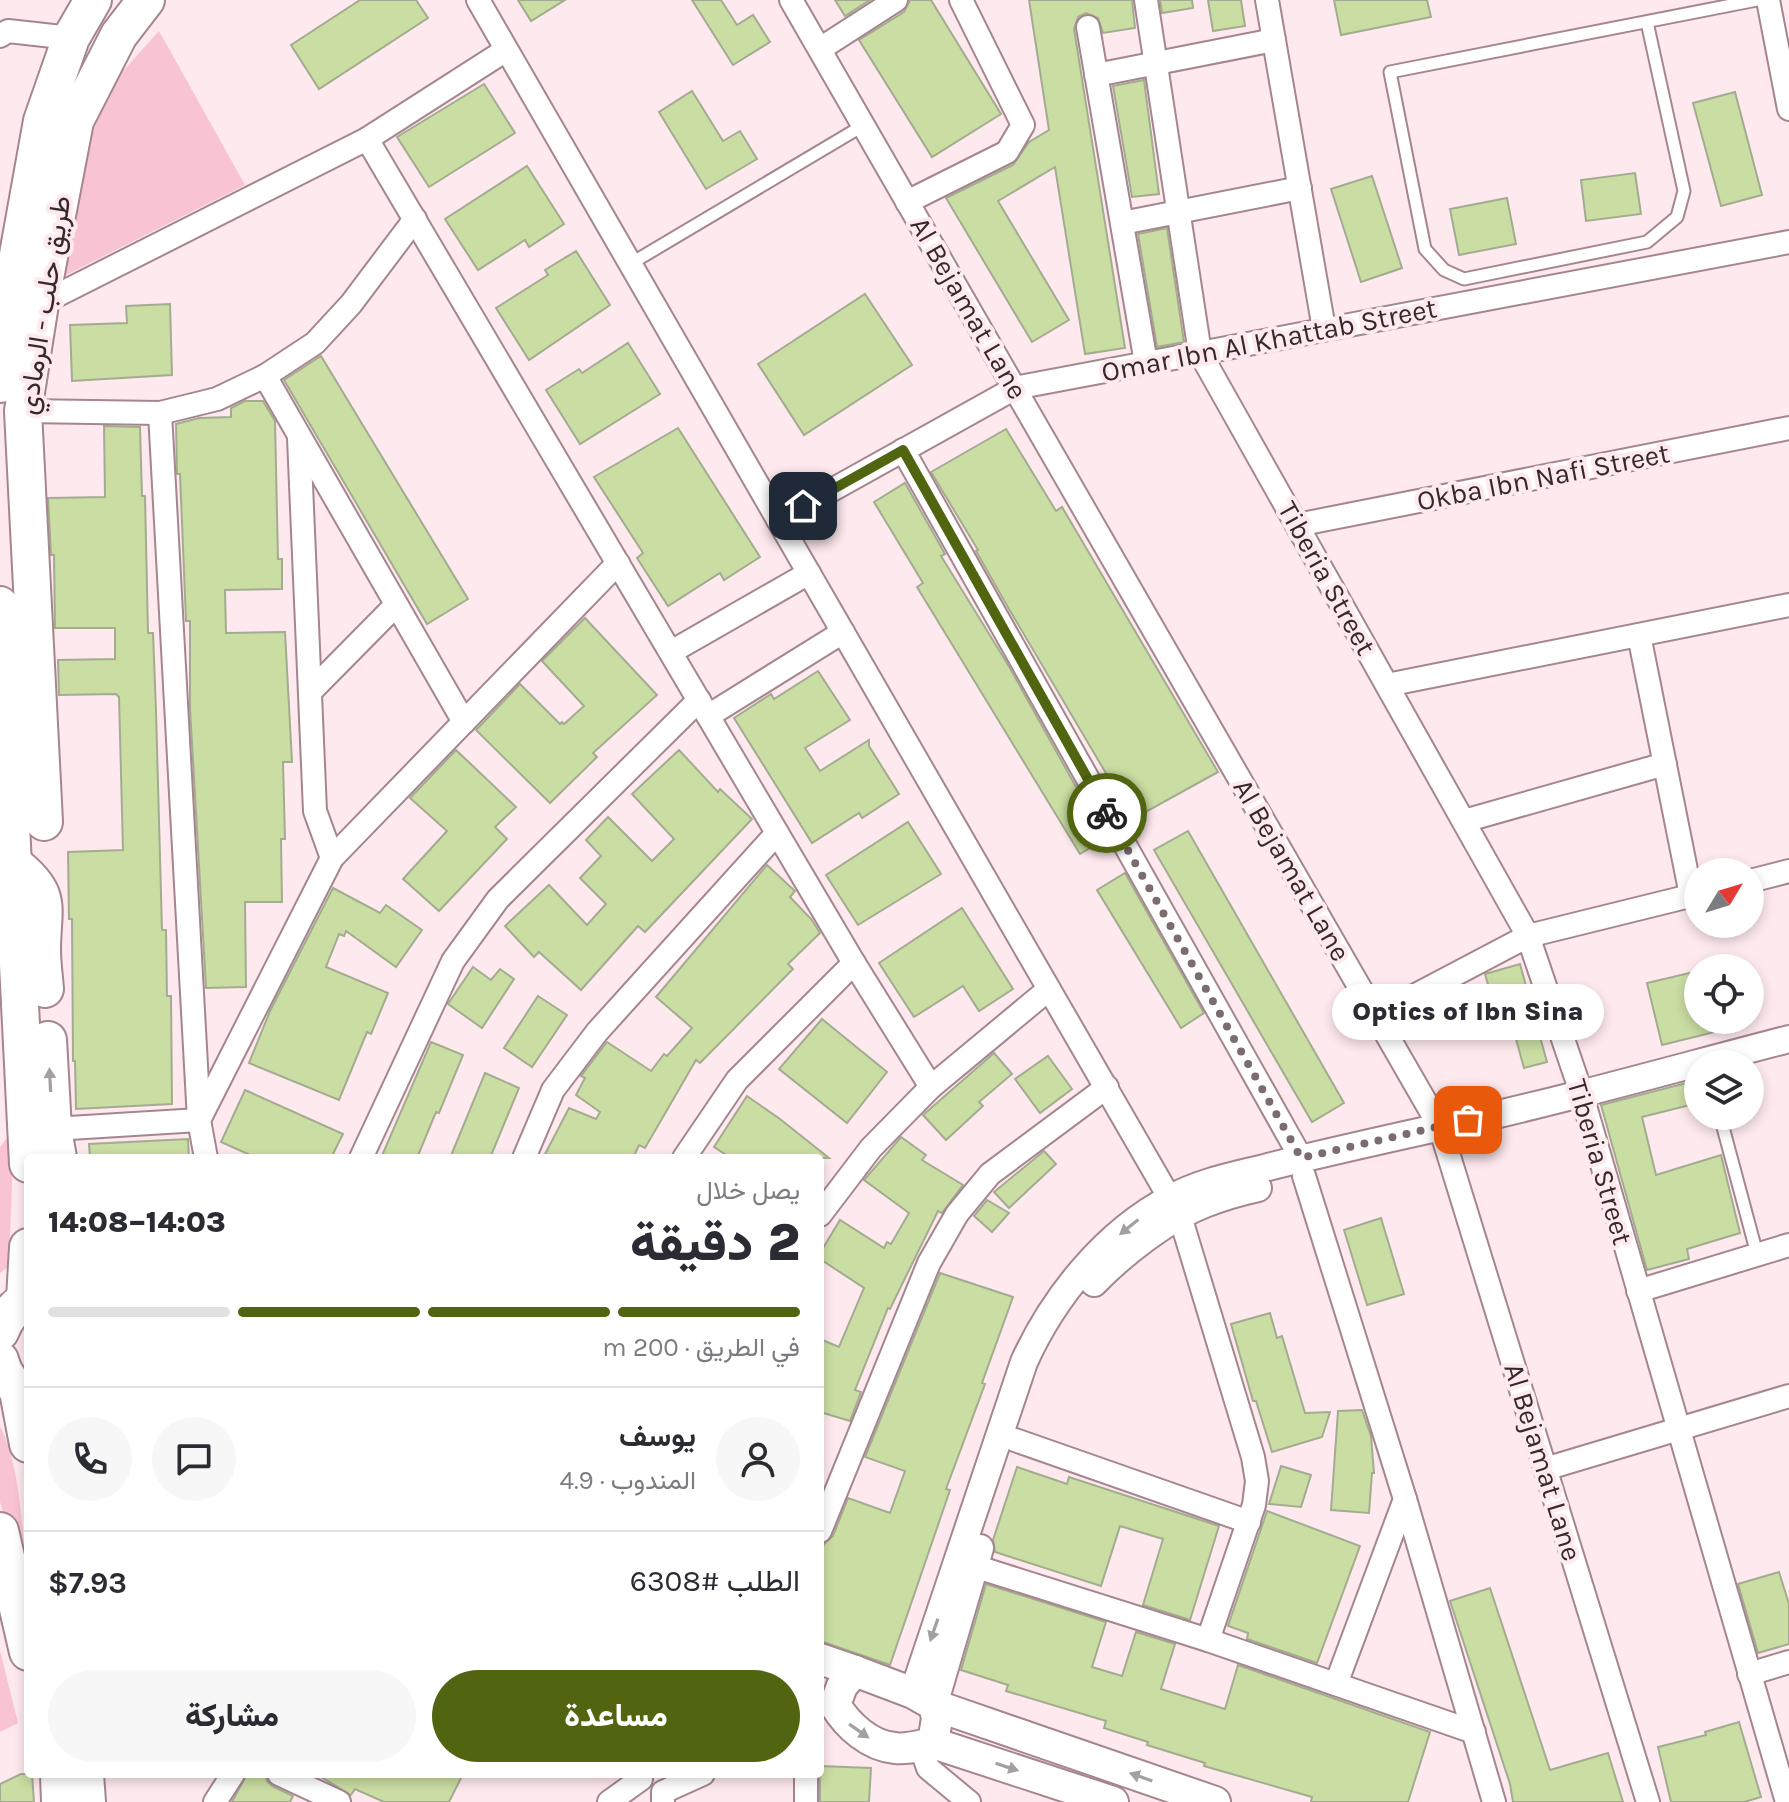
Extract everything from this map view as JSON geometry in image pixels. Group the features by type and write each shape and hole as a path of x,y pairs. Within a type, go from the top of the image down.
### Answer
{"highway":[{"name":"طريق حلب - الرمادي","path":"28,1154 14,864 24,752 24,306 42,121 71,38 93,0"},
{"name":"طريق حلب - الرمادي","path":"0,384 75,121 119,35 146,0"},
{"name":"طريق حلب - الرمادي","path":"0,605 1,656 44,822"},
{"path":"14,864 28,875 40,891 46,911 42,949 56,1143"},
{"path":"0,1134 26,1102"},
{"path":"0,1332 6,1318 24,1301"},
{"path":"15,1383 24,1425"},
{"path":"0,1531 24,1635"},
{"path":"59,1778 60,1802"},
{"path":"85,1778 87,1802"}],"main road":[{"path":"119,35 162,0"},
{"path":"824,1660 923,1699 1215,1802"},
{"path":"855,1671 825,1707 856,1731 882,1745 893,1748 927,1744 1113,1802"},
{"path":"923,1699 937,1718 927,1744"}],"street":[{"path":"478,0 1175,1207 1256,1469 1257,1493 1249,1522 1208,1640"},
{"name":"Al Bejamat Lane","path":"791,0 1440,1127 1648,1802"},
{"path":"820,49 896,0"},
{"path":"907,202 1007,152 1023,125 961,0"},
{"path":"1146,0 1200,353"},
{"path":"1267,0 1324,329"},
{"path":"1768,0 1785,72 1789,109"},
{"path":"1088,27 1146,363"},
{"path":"0,36 8,31 71,38"},
{"path":"1096,75 1274,40"},
{"path":"24,306 367,139 506,50"},
{"path":"367,139 854,963 931,1087"},
{"path":"1122,223 1300,188"},
{"path":"23,411 160,413 217,399 265,376 315,343 351,304 415,219"},
{"name":"Omar Ibn Al Khattab Street","path":"778,520 1015,388 1789,242"},
{"name":"Tiberia Street","path":"1200,353 1528,936 1581,1092 1787,1802"},
{"path":"265,376 464,722"},
{"path":"160,413 199,1120 205,1154"},
{"name":"Okba Ibn Nafi Street","path":"1297,525 1789,428"},
{"path":"299,438 315,811 332,858"},
{"path":"903,450 1302,1167 1405,1499 1494,1802"},
{"path":"199,1120 332,858 618,563"},
{"path":"671,652 809,573"},
{"path":"310,692 396,605"},
{"path":"1387,685 1788,608"},
{"path":"363,1154 453,961 498,899 703,708 843,632"},
{"path":"1639,635 1687,858"},
{"path":"1464,821 1665,764"},
{"path":"526,1154 553,1090 597,1032 777,833"},
{"path":"1764,877 1789,871"},
{"path":"1376,1016 1528,936 1684,897"},
{"path":"687,1154 737,1080 854,963"},
{"path":"824,1210 871,1148 931,1087 1049,989"},
{"path":"1749,1050 1789,1039"},
{"path":"923,1699 1024,1362 1062,1294 1123,1232 1175,1207 1202,1205 1302,1167 1388,1152 1440,1127 1684,1067"},
{"path":"824,1521 929,1263 957,1214 990,1174 1107,1087"},
{"path":"56,1143 199,1120"},
{"path":"923,1699 974,1566 1038,1367 1070,1312 1175,1207"},
{"path":"1638,1291 1789,1245"},
{"path":"1545,1469 1789,1396"},
{"path":"1015,1440 1249,1522"},
{"path":"1336,1684 1405,1499"},
{"path":"974,1566 1208,1640 1474,1732"},
{"path":"1749,1674 1789,1662"},
{"path":"927,1744 928,1768 968,1802"},
{"path":"215,1802 230,1778"},
{"path":"288,1778 339,1802"},
{"path":"609,1802 634,1778"},
{"path":"639,1778 663,1797 696,1778"},
{"path":"806,1778 806,1802"}],"lane":[{"path":"1647,22 1684,191 1677,217 1647,242 1464,279 1444,270 1425,249 1390,72 1757,0"},
{"path":"630,264 864,125"},
{"path":"1724,1130 1757,1254"}],"shaded area":[{"path":"159,31 245,185 62,277 92,133 115,80"},
{"path":"14,1129 9,1266 0,1273 0,1147"},
{"path":"0,1426 17,1483 24,1577 19,1565 0,1502"},
{"path":"0,1651 18,1723 0,1732"}],"building":[{"path":"360,0 416,0 428,18 319,89 291,45"},
{"path":"518,0 565,0 531,21"},
{"path":"692,0 721,0 737,25 753,15 770,42 733,65"},
{"path":"835,0 870,0 845,16"},
{"path":"910,0 931,0 1001,114 932,157 859,40 904,12"},
{"path":"1029,0 1132,0 1135,28 1103,33 1098,18 1086,13 1078,17 1074,29 1125,348 1085,354 1055,167 998,201 1069,320 1032,342 946,198 1013,165 1029,142 1049,130"},
{"path":"1160,0 1192,0 1193,8 1162,13"},
{"path":"1208,0 1241,0 1245,26 1213,31"},
{"path":"1334,0 1427,0 1431,17 1341,35"},
{"path":"1144,80 1159,194 1132,197 1113,86"},
{"path":"484,84 515,133 429,187 397,137"},
{"path":"692,91 723,141 740,131 757,159 706,189 659,112"},
{"path":"1735,92 1762,195 1721,206 1693,103"},
{"path":"527,166 564,224 529,247 525,240 478,270 445,219"},
{"path":"1635,173 1641,214 1586,221 1581,180"},
{"path":"1372,176 1402,268 1361,282 1331,189"},
{"path":"1507,198 1516,244 1459,255 1450,209"},
{"path":"1167,228 1184,342 1157,347 1138,234"},
{"path":"576,251 610,305 529,360 496,308 548,275 545,270"},
{"path":"865,294 912,365 804,435 758,364"},
{"path":"170,304 172,375 72,381 70,325 127,323 126,306"},
{"path":"628,343 660,394 580,444 546,390 579,369 582,373"},
{"path":"321,356 468,599 427,624 284,380"},
{"path":"245,401 263,401 275,421 278,559 282,559 282,589 225,590 226,633 285,632 292,762 283,762 285,839 281,839 282,902 245,902 246,987 206,988 190,708 190,621 186,621 176,424 199,418 231,417 231,408"},
{"path":"104,426 140,427 148,633 153,633 162,930 166,930 167,996 171,996 172,1104 76,1109 68,852 123,850 119,697 116,694 59,695 58,660 115,659 115,628 55,628 54,555 51,555 48,498 105,497"},
{"path":"678,428 760,557 724,580 720,573 668,606 637,558 643,553 594,477"},
{"path":"1006,429 1056,511 1062,507 1218,772 1133,819 931,472"},
{"path":"905,483 945,554 941,556 1007,663 1105,839 1080,854 917,587 923,583 874,502"},
{"path":"585,618 657,695 593,753 597,757 550,803 476,730 520,684 560,724 584,706 542,661"},
{"path":"818,671 850,720 805,748 820,771 869,740 869,746 899,794 862,818 859,813 812,843 734,718 771,694 774,699"},
{"path":"456,750 516,807 495,827 507,839 439,911 403,879 447,831 410,798"},
{"path":"679,750 718,792 720,789 752,819 645,932 638,926 581,990 539,952 534,957 505,926 549,885 587,925 606,904 580,878 601,856 586,840 608,817 652,861 674,839 632,794"},
{"path":"908,822 941,874 858,925 826,875"},
{"path":"1188,831 1344,1103 1312,1122 1154,850"},
{"path":"767,865 795,891 790,897 820,933 788,964 793,969 700,1063 696,1060 645,1148 639,1145 635,1154 545,1154 569,1108 596,1119 600,1112 576,1095 585,1078 581,1076 607,1042 651,1071 692,1028 656,997"},
{"path":"1125,873 1204,1013 1181,1028 1097,890"},
{"path":"333,888 380,913 386,905 422,930 396,967 346,931 344,936 339,934 326,967 388,993 371,1034 367,1032 339,1100 249,1063 270,1011"},
{"path":"962,908 1013,989 979,1011 963,986 914,1017 879,963"},
{"path":"1520,964 1547,1062 1524,1068 1508,1010 1496,1013 1485,974"},
{"path":"473,967 491,980 500,969 514,979 482,1028 448,1004"},
{"path":"1684,974 1684,1034 1707,1034 1662,1045 1647,983"},
{"path":"538,996 567,1015 532,1067 504,1048"},
{"path":"822,1019 887,1072 847,1123 779,1069"},
{"path":"431,1042 463,1055 419,1154 383,1154"},
{"path":"994,1053 1012,1074 979,1102 983,1106 946,1140 923,1115"},
{"path":"1048,1056 1072,1089 1040,1113 1015,1079"},
{"path":"485,1073 519,1088 492,1154 452,1154"},
{"path":"1684,1084 1684,1106 1642,1117 1656,1175 1721,1155 1740,1233 1687,1249 1689,1259 1647,1270 1601,1105"},
{"path":"245,1090 343,1134 333,1154 248,1154 221,1142"},
{"path":"747,1096 824,1154 725,1154 714,1147"},
{"path":"901,1137 926,1155 922,1160 963,1185 942,1213 938,1211 888,1308 855,1390 861,1392 850,1421 824,1413 824,1341 839,1347 864,1288 824,1262 824,1246 840,1220 884,1248 887,1242 891,1244 909,1213 864,1180"},
{"path":"188,1139 189,1154 90,1154 89,1144"},
{"path":"1044,1151 1056,1164 1009,1208 994,1192"},
{"path":"987,1200 1009,1213 992,1232 974,1216"},
{"path":"1381,1218 1404,1294 1367,1305 1344,1230"},
{"path":"940,1273 1013,1297 946,1489 950,1490 890,1665 824,1642 824,1544 833,1536 848,1498 890,1513 905,1471 865,1457"},
{"path":"1270,1313 1277,1338 1282,1336 1305,1413 1330,1412 1322,1437 1272,1452 1256,1401 1253,1401 1231,1324"},
{"path":"1362,1410 1371,1436 1374,1473 1369,1513 1331,1510 1338,1411"},
{"path":"1281,1466 1311,1475 1301,1507 1269,1504"},
{"path":"1017,1467 1067,1484 1069,1477 1219,1526 1190,1620 1143,1605 1163,1539 1120,1526 1101,1586 995,1552 993,1540"},
{"path":"1267,1511 1360,1546 1317,1663 1247,1639 1248,1633 1228,1626"},
{"path":"1779,1572 1789,1604 1789,1644 1758,1653 1738,1584"},
{"path":"986,1584 1106,1622 1092,1667 1122,1676 1136,1632 1175,1644 1161,1689 1225,1709 1238,1665 1430,1732 1408,1802 1311,1802 1312,1797 1204,1766 1205,1763 1104,1728 1106,1721 1006,1691 1008,1685 961,1670"},
{"path":"1490,1588 1550,1770 1608,1753 1623,1802 1513,1802 1510,1784 1450,1601"},
{"path":"1739,1722 1761,1797 1744,1802 1671,1802 1658,1747 1706,1735 1705,1732"},
{"path":"824,1766 871,1768 869,1802 820,1802 820,1778 824,1778"},
{"path":"21,1774 24,1778 32,1778 34,1802 0,1802 0,1784"},
{"path":"245,1778 266,1778 272,1786 293,1796 290,1802 232,1802"},
{"path":"323,1778 461,1778 449,1802 384,1802 355,1789 351,1795"}],"way so far":[{"path":"1107,813 1301,1158 1468,1120"}],"place":[{"name":"Optics of Ibn Sina","path":"1468,1120"}],"route":[{"path":"803,506 903,450 1107,813"}]}
